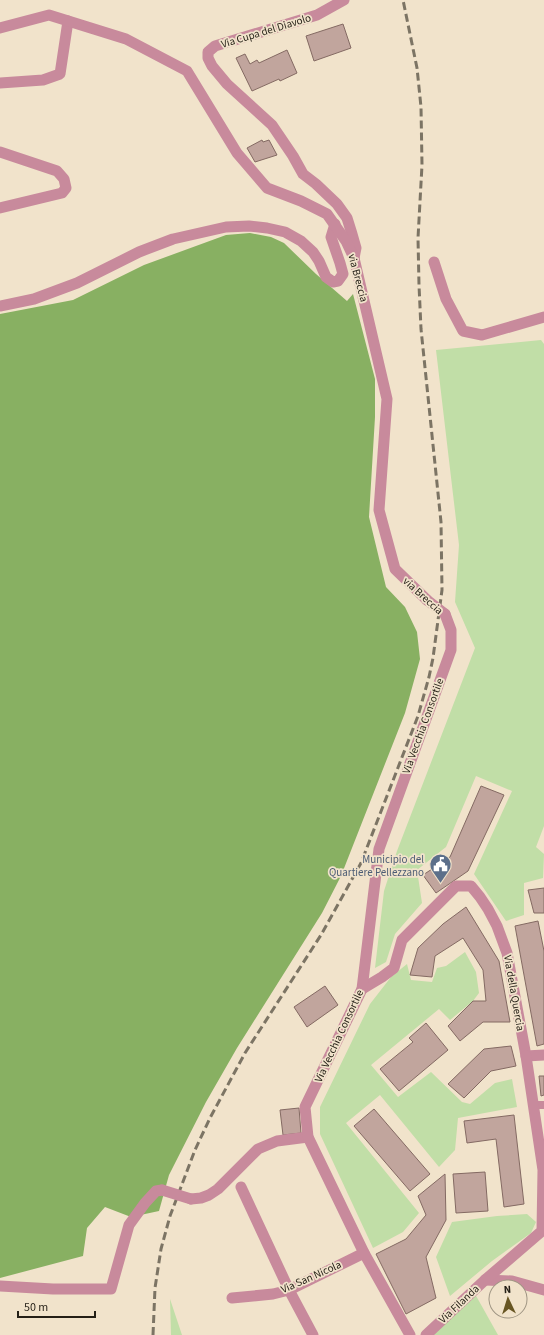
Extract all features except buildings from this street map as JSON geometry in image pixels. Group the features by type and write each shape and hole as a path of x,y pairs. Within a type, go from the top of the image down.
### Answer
{"street":[{"name":"Via Cupa del Diavolo","path":"344,0 317,15 215,46 208,52 208,58 212,66 228,84 272,125 293,156 302,174 316,184 332,199 347,218 356,248 354,258"},
{"path":"0,28 49,15 126,39 187,71 237,153 267,188 301,201 328,214 335,224"},
{"path":"0,83 43,80 60,74 68,21"},
{"path":"0,152 57,171 64,179 66,188 62,193 0,208"},
{"name":"via Breccia","path":"335,224 346,241 354,258 387,399 379,510 395,569 427,600 445,614 451,630 450,650"},
{"name":"via Breccia","path":"0,306 41,297 76,283 139,252 173,239 226,227 249,226 285,232 313,252 320,261 326,277 333,282 338,281 343,274 331,237 335,224"},
{"path":"434,262 446,299 463,331 482,335 544,317"},
{"name":"Via Vecchia Consortile","path":"410,1335 364,1253 308,1137 305,1107 362,989 379,849 450,650"},
{"name":"Via della Quercia","path":"362,989 394,968 402,940 456,886 471,886 488,909 497,926 507,953 526,1056"},
{"path":"526,1056 544,1055"},
{"name":"Via Filanda","path":"426,1335 485,1280 542,1231 543,1170 538,1105 526,1056"},
{"path":"0,1286 53,1289 111,1289 129,1225 156,1191 162,1190 191,1199 201,1198 218,1189 258,1149 277,1141 308,1137"},
{"path":"241,1187 289,1290 313,1335"},
{"name":"Via San Nicola","path":"232,1298 273,1294 289,1290 364,1253"},
{"path":"485,1280 512,1281 544,1290"}],"green space":[{"path":"250,233 271,237 284,243 347,301 353,294 375,379 375,417 369,517 386,587 405,607 417,632 420,659 405,713 341,876 322,913 237,1048 206,1102 169,1175 159,1211 131,1217 105,1207 87,1228 83,1256 0,1278 0,314 73,300 144,265 226,235"},
{"path":"541,340 544,344 544,826 536,847 544,854 543,878 524,883 524,915 506,921 474,874 512,791 476,776 446,847 417,870 422,903 395,934 386,962 375,968 384,891 397,851 475,648 455,602 459,545 436,350"},
{"path":"465,952 476,972 479,993 473,1001 450,1020 439,1009 371,1065 398,1097 431,1072 462,1102 470,1104 495,1083 512,1079 517,1107 458,1118 455,1150 439,1167 380,1095 346,1123 419,1213 403,1232 373,1248 320,1134 320,1107 370,1004 391,977 407,964 411,980 432,982 437,968 446,966"},
{"path":"527,1214 536,1222 531,1233 492,1261 450,1296 436,1257 452,1222"},
{"path":"475,1294 498,1335 433,1335"},
{"path":"170,1299 182,1335 171,1335"}],"railway":[{"path":"153,1335 155,1288 161,1249 170,1216 195,1150 210,1118 245,1053 321,935 361,863 418,716 433,658 442,590 441,522 421,329 418,238 422,165 421,107 417,68 403,0"}],"place":[{"name":"Municipio del Quartiere Pellezzano","path":"440,884"}]}
